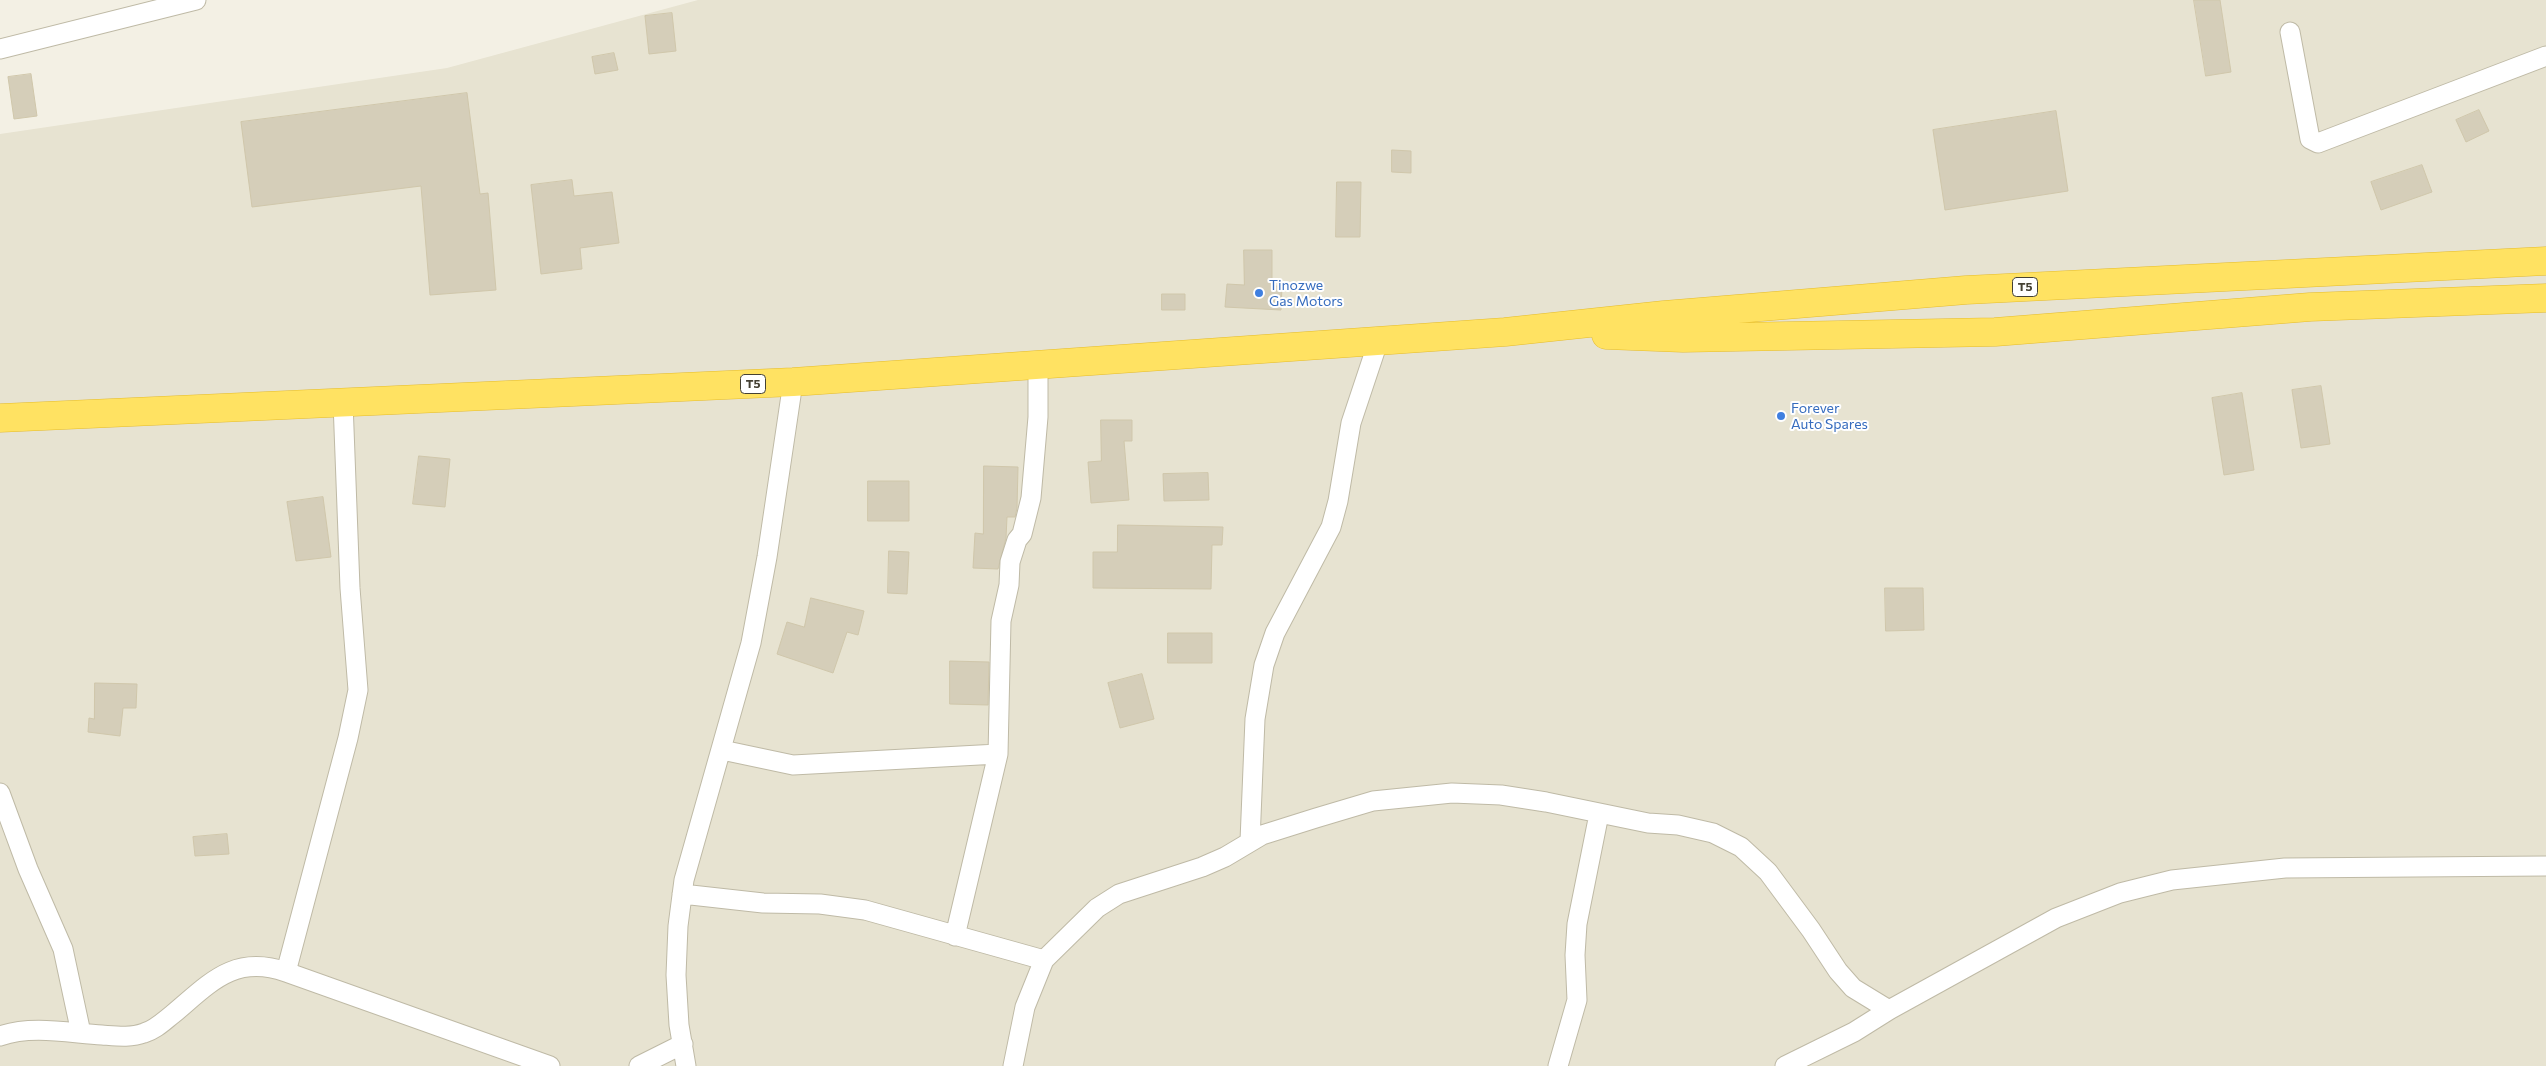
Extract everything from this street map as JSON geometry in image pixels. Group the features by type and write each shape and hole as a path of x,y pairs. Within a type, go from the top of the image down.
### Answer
{"highway":[{"name":"T5","path":"0,418 793,382 1378,342 1505,332 1664,315 1966,290 2546,261"},
{"name":"T5","path":"1505,332 1683,338 1995,332 2310,307 2546,298"}],"street":[{"path":"0,49 196,0"},
{"path":"2290,32 2310,138 2318,143 2546,56"},
{"path":"1250,841 1255,719 1264,665 1275,633 1330,527 1338,501 1351,423 1378,342"},
{"path":"955,936 998,754 1001,621 1009,585 1010,562 1017,540 1022,534 1031,498 1038,417 1038,364"},
{"path":"686,1066 682,1044 676,975 684,880 751,643 768,557 793,382"},
{"path":"286,972 346,747 358,690 348,539 343,402"},
{"path":"722,750 793,764 820,765 941,756 998,754"},
{"path":"0,793 28,869 63,949 81,1033"},
{"path":"1017,1061 1025,1007 1044,960 1097,908 1119,894 1202,867 1225,857 1250,841 1308,820 1374,801 1452,794 1501,795 1546,802 1648,823 1678,825 1713,833 1741,847 1768,872 1838,971 1854,988 1889,1010"},
{"path":"1558,1066 1577,1000 1574,955 1577,924 1599,814"},
{"path":"1785,1066 1854,1032 1889,1010 2056,918 2120,893 2172,880 2285,868 2546,866"},
{"path":"682,894 764,903 838,906 865,910 1044,960"},
{"path":"0,1036 10,1033 28,1032 117,1036 144,1033 168,1018 214,980 234,970 258,965 286,972 550,1066"},
{"path":"639,1066 682,1044"}],"shaded area":[{"path":"698,0 2546,0 2546,1066 0,1066 0,134 447,68"}],"building":[{"path":"2194,0 2220,0 2231,72 2206,76"},
{"path":"672,13 676,51 649,54 645,16"},
{"path":"614,53 618,70 595,74 592,57"},
{"path":"31,74 37,116 14,119 8,77"},
{"path":"467,93 480,194 488,193 496,290 430,295 421,186 252,207 241,122"},
{"path":"2479,110 2489,131 2466,142 2456,120"},
{"path":"2056,111 2068,191 1945,210 1933,130"},
{"path":"1392,150 1411,151 1411,173 1392,172"},
{"path":"2422,165 2432,192 2381,210 2371,182"},
{"path":"572,180 574,196 612,192 619,243 580,248 582,269 541,274 531,185"},
{"path":"1337,182 1361,182 1360,237 1336,237"},
{"path":"1244,250 1272,250 1272,286 1282,286 1281,310 1225,307 1227,284 1244,285"},
{"path":"1162,294 1185,294 1185,310 1162,310"},
{"path":"2321,386 2330,444 2301,448 2292,390"},
{"path":"2242,393 2254,470 2224,475 2212,398"},
{"path":"1101,420 1132,420 1132,441 1124,441 1129,500 1091,503 1088,462 1101,461"},
{"path":"419,456 450,459 445,507 413,504"},
{"path":"984,466 1018,467 1017,508 1015,517 1007,517 1006,538 998,569 973,568 975,533 983,534"},
{"path":"1208,473 1209,500 1164,501 1163,474"},
{"path":"868,481 909,481 909,521 868,521"},
{"path":"323,497 331,557 296,561 287,502"},
{"path":"1118,525 1223,527 1222,545 1212,545 1211,589 1093,588 1093,552 1117,552"},
{"path":"889,551 909,552 907,594 888,593"},
{"path":"1885,588 1923,588 1924,630 1886,631"},
{"path":"811,598 864,611 858,635 847,632 833,673 777,654 787,622 804,627"},
{"path":"1168,633 1212,633 1212,663 1168,663"},
{"path":"950,661 989,662 988,705 950,704"},
{"path":"1142,674 1154,719 1120,728 1108,683"},
{"path":"95,683 137,684 136,708 123,708 120,736 88,732 89,718 94,719"},
{"path":"227,834 229,854 195,856 193,837"}],"place":[{"name":"Tinozwe Gas Motors","path":"1259,293"},
{"name":"Forever Auto Spares","path":"1781,416"}]}
